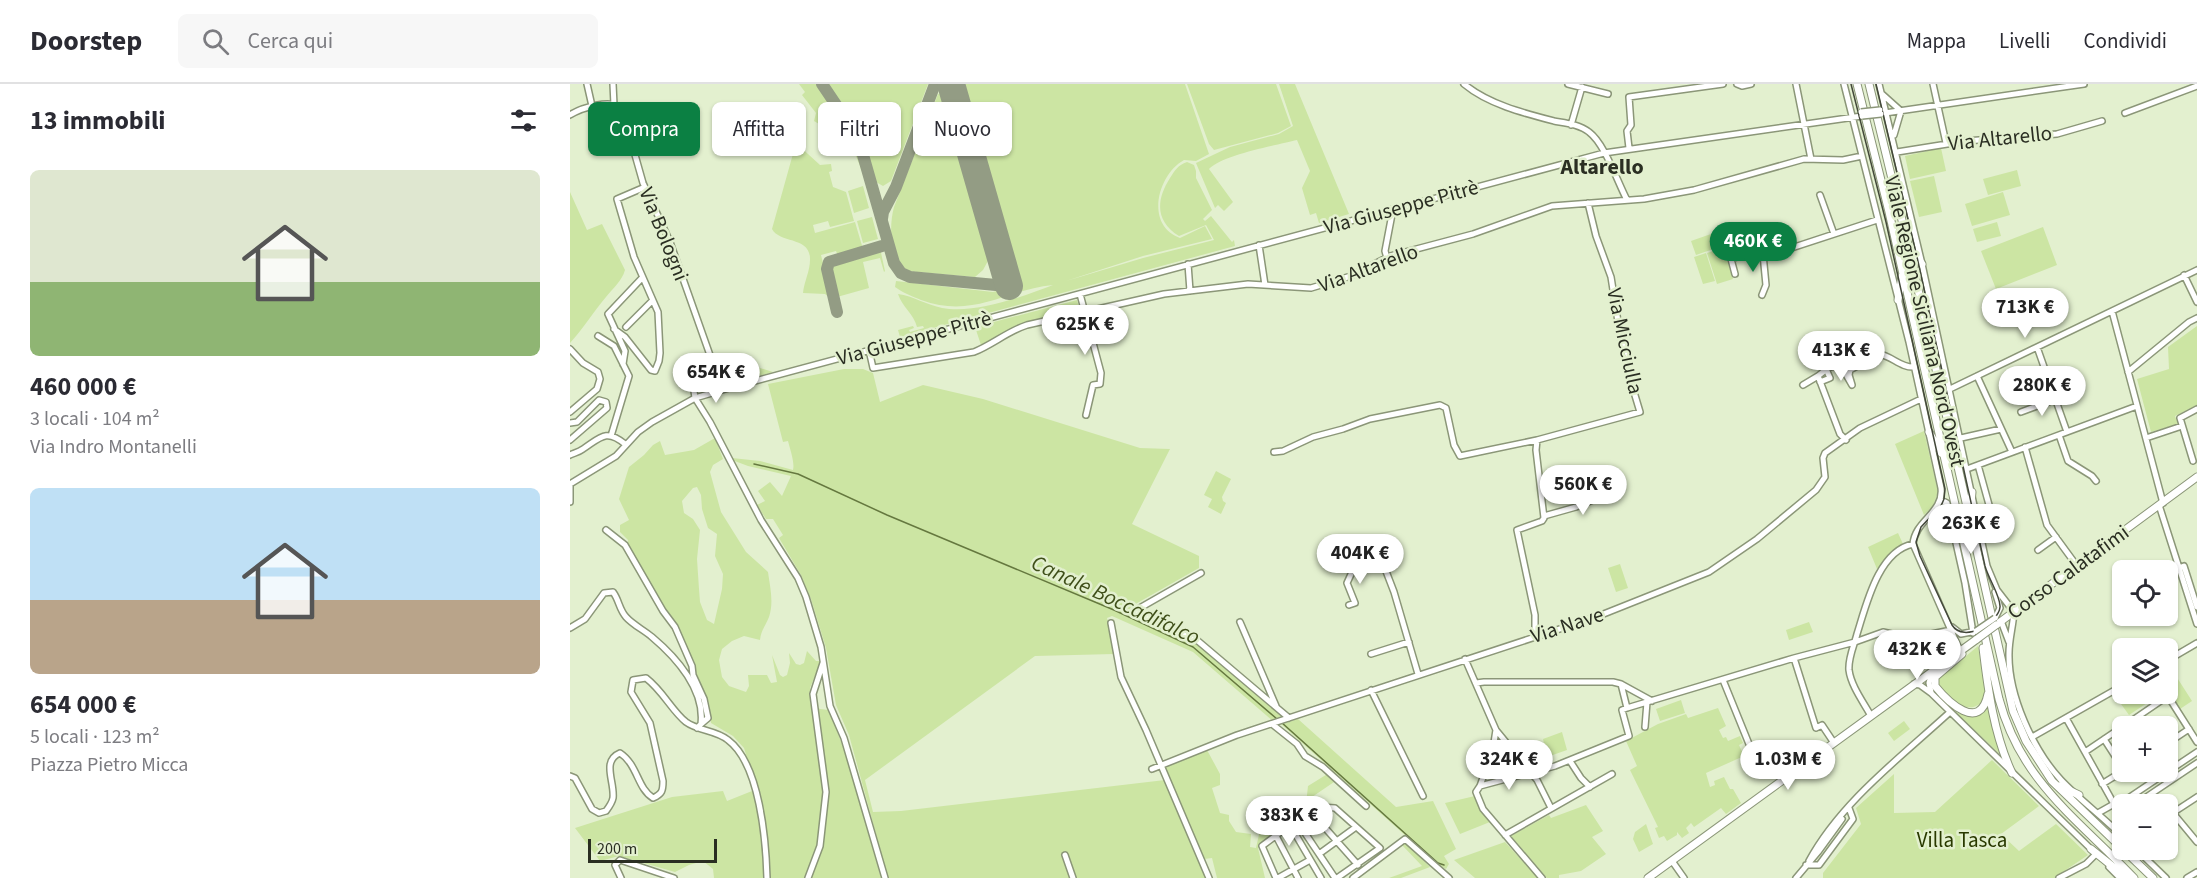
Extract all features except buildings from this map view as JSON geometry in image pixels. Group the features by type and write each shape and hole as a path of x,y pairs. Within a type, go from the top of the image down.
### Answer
{"main road":[{"name":"Viale Regione Siciliana Nord Ovest","path":"1857,84 1902,270 1978,610"},
{"name":"Viale Regione Siciliana Nord Ovest","path":"1869,84 1973,518 1997,623 2013,711 2031,749 2052,781 2153,878"},
{"path":"1908,245 1922,264"},
{"path":"1898,300 1902,270"},
{"path":"1929,432 1944,458"},
{"name":"Corso Calatafimi","path":"1648,878 1960,651 1975,634 2014,612 2197,477"},
{"path":"1972,492 1973,518"},
{"path":"1978,610 1988,689 2000,742 2012,773"},
{"path":"1978,610 2002,712 2007,728 2023,758 2050,795 2134,878"},
{"path":"1975,634 1951,665 1935,677 1935,686 1957,709 1969,713 1982,708 1986,703 1988,689"},
{"path":"2052,781 2079,795"},
{"path":"2094,852 2127,878"}],"street":[{"path":"587,84 591,102"},
{"path":"613,84 614,102"},
{"path":"1464,84 1504,106 1588,131 1604,153 1627,200"},
{"path":"1568,84 1608,94"},
{"path":"1629,148 1627,131 1631,125 1629,97 1723,84"},
{"path":"1737,84 1745,86 1751,84"},
{"path":"1796,84 1812,159"},
{"path":"1844,84 1898,300 1941,488 1941,500 1916,531 1913,544 1960,651"},
{"name":"Viale Regione Siciliana Nord Ovest","path":"1880,84 1883,111 1897,152 1972,492"},
{"path":"1933,84 1946,143"},
{"name":"Via Giuseppe Pitrè","path":"570,485 616,456 625,444 652,422 695,398 1604,153 1861,114 1901,111 2058,86 2084,84"},
{"path":"2125,113 2197,86"},
{"path":"1571,125 1582,87"},
{"path":"1882,94 1901,111 1893,136"},
{"path":"570,115 588,107"},
{"path":"1850,107 1861,114"},
{"name":"Via Altarello","path":"1897,152 1946,143 2056,134 2102,121"},
{"name":"Via Bologni","path":"634,156 669,242 711,358 727,379 729,388"},
{"name":"Via Altarello","path":"869,350 873,368 974,352 1017,328 1164,294 1248,284 1311,288 1351,276 1387,258 1473,234 1552,206 1627,200 1694,190 1812,159 1843,160 1862,156"},
{"path":"614,328 625,337 651,370 655,371 659,362 658,312 634,258 617,199 645,187"},
{"path":"1820,195 1834,234"},
{"name":"Via Micciulla","path":"1274,452 1283,451 1313,437 1370,419 1440,405 1446,408 1454,445 1460,456 1537,440 1640,412 1631,381 1629,357 1618,330 1611,277 1596,236 1588,203"},
{"path":"1387,258 1385,251 1393,209"},
{"path":"1735,274 1731,259 1750,253 1770,255 1877,220"},
{"path":"1259,245 1265,285"},
{"path":"1762,254 1766,285 1762,295"},
{"path":"1188,264 1190,291"},
{"path":"1950,389 2197,270"},
{"path":"2184,275 2197,302"},
{"path":"623,364 625,351 608,314 642,278"},
{"path":"1080,294 1101,373 1100,384 1093,385 1086,415"},
{"path":"626,327 652,301"},
{"path":"2112,311 2161,504 2197,624"},
{"path":"2128,372 2197,318"},
{"path":"598,336 614,346 629,376 611,436"},
{"path":"2037,346 2067,432"},
{"path":"570,349 583,363 598,372 600,379 597,388 570,412"},
{"path":"1817,350 1836,364 1840,364 1850,386 1850,370 1879,354 1904,366 1914,367"},
{"path":"711,358 694,391 695,398 761,520 798,578 810,608 824,662 831,706 844,738 885,878"},
{"path":"1819,379 1826,369 1836,364"},
{"path":"1803,385 1830,378 1826,369"},
{"path":"1977,376 2012,452"},
{"path":"1819,379 1840,434 1845,440"},
{"name":"Via Nave","path":"1152,769 1237,735 1624,606 1719,566 1757,539 1816,490 1826,477 1823,455 1860,428 1921,399"},
{"path":"2021,412 2056,399"},
{"path":"570,423 577,422 596,402 602,400 606,402 606,410 570,440"},
{"path":"1967,468 2137,406"},
{"path":"2193,461 2180,418 2197,410"},
{"path":"2145,438 2182,426"},
{"path":"1961,438 2001,429"},
{"path":"2060,435 2068,461 2092,476 2097,482"},
{"path":"570,455 583,450 598,437 611,436 625,444"},
{"path":"1535,636 1535,615 1517,530 1542,521 1544,516 1536,450 1537,440"},
{"path":"2025,447 2047,525 2077,566"},
{"path":"1973,518 1991,512 1978,465"},
{"path":"570,485 570,502"},
{"path":"1544,516 1576,507 1614,491"},
{"path":"1941,500 1947,502 1975,634 1959,633 1950,627"},
{"name":"Viale Regione Siciliana Nord Ovest","path":"1973,518 1990,576 1999,593 2014,612"},
{"path":"606,530 625,546 663,611 675,627 704,699 708,718 699,726"},
{"path":"2038,550 2056,537"},
{"path":"1871,716 1850,676 1849,661 1869,594 1878,573 1899,551 1913,544"},
{"path":"1349,605 1355,603 1347,583 1352,572 1392,563"},
{"path":"1384,566 1418,674"},
{"path":"2179,568 2184,566 2197,606"},
{"path":"1200,573 1135,612 1198,641 1287,719"},
{"path":"1990,576 2000,606 1997,623 2010,644"},
{"path":"570,628 585,619 604,593 613,592 627,619 665,648 686,672 700,703 699,726"},
{"path":"2014,612 2010,662 2018,700 2032,737 2054,771 2112,826"},
{"path":"1240,622 1276,708"},
{"path":"1112,623 1120,677 1209,878"},
{"path":"1480,786 1570,761 1598,747 1629,736 1622,710 1627,708 1883,632 1917,637 1950,627"},
{"path":"1371,654 1409,642"},
{"path":"2178,654 2197,643"},
{"path":"1794,658 1816,728 1822,725 1834,742"},
{"path":"1465,659 1496,730 1537,780 1551,808"},
{"path":"808,878 820,846 826,792 813,694 824,662"},
{"path":"1931,693 1929,683 1932,671"},
{"path":"570,776 575,778 592,809 599,813 606,811 613,797 610,761 620,753 629,759 647,794 653,798 660,795 663,791 663,782 650,723 631,692 633,680 646,678 654,684 684,720 728,739 741,753 763,817 767,878"},
{"path":"1723,680 1751,749"},
{"path":"816,684 827,681"},
{"path":"1476,683 1612,682 1621,684 1650,702"},
{"path":"1621,684 1627,708"},
{"path":"1914,684 1920,685 1931,693 2120,878"},
{"path":"813,694 827,688"},
{"path":"1371,690 1423,796"},
{"path":"2032,737 2112,692"},
{"path":"1645,727 1650,702"},
{"path":"2139,716 2155,704"},
{"path":"2173,704 2197,742"},
{"path":"1796,878 1839,825 1860,794 1950,712"},
{"path":"2066,718 2112,799"},
{"path":"1273,724 1297,744 1305,756 1320,764 1366,806"},
{"path":"2178,736 2189,729"},
{"path":"1496,730 1493,749 1476,792 1483,809 1542,878"},
{"path":"2085,752 2112,734"},
{"path":"2104,739 2112,752"},
{"path":"2133,794 2197,752"},
{"path":"1570,761 1590,787"},
{"path":"2151,794 2197,763"},
{"path":"1505,835 1612,774"},
{"path":"2102,784 2112,777"},
{"path":"2178,809 2197,797"},
{"path":"1319,807 1335,808 1356,827 1380,848 1336,878 1297,821 1319,807"},
{"path":"2098,813 2112,807"},
{"path":"1807,863 1819,865 1853,819 1847,810"},
{"path":"1311,812 1362,871"},
{"path":"2178,822 2197,842"},
{"path":"1310,860 1277,878 1262,846 1290,825 1321,878"},
{"path":"1319,854 1356,827"},
{"path":"1276,836 1298,878"},
{"path":"1353,878 1402,839 1407,840 1448,878"},
{"path":"2059,878 2086,864 2094,852"},
{"path":"1065,855 1073,878"},
{"path":"621,878 615,865 620,860 674,878"},
{"path":"2147,860 2166,878"},
{"path":"1672,861 1684,878"},
{"path":"2187,878 2197,872"}],"green space":[{"path":"799,84 818,84 830,102 818,102 818,123 814,121 816,113 802,95 805,92"},
{"path":"828,84 928,84 921,102 913,102 913,123 901,155 901,102 839,102"},
{"path":"965,84 1185,84 1209,154 1196,161 1184,160 1167,176 1159,199 1159,211 1162,222 1169,231 1180,238 1205,226 1212,239 1143,256 1066,281 1214,240 1206,225 1179,236 1171,230 1162,217 1160,202 1165,186 1177,168 1187,162 1194,165 1196,178 1212,210 1203,219 1205,221 1211,216 1232,242 1234,240 1235,246 900,337 898,330 913,326 910,332 924,328 923,326 917,327 898,294 942,308 969,309 1013,299 1053,285 988,302 957,306 940,305 921,300 895,287 896,281 993,292 1022,284 986,156 1012,156 1012,102 970,102"},
{"path":"1187,84 1276,84 1291,126 1278,133 1214,150 1209,144"},
{"path":"1279,84 1295,84 1349,214 1319,223 1316,213 1310,215 1302,188 1310,171 1297,140 1237,155 1209,169 1233,202 1224,211 1218,205 1215,208 1196,163 1230,147 1279,134 1293,126"},
{"path":"942,93 945,102 935,102 938,94"},
{"path":"1941,148 1946,171 1910,179 1905,156"},
{"path":"806,152 820,165 831,164 832,171 829,172 833,187 846,192 854,221 830,227 828,221 813,225 815,233 855,222 863,249 838,256 836,251 821,255 830,298 825,294 803,293 810,264 809,252 806,247 781,237 772,229 792,156 806,156"},
{"path":"856,156 861,156 872,198 870,198"},
{"path":"867,156 901,156 891,181 883,186 876,182"},
{"path":"914,156 960,156 989,259 983,270 975,277 906,271 900,266 893,250 891,223 894,207"},
{"path":"2017,170 2021,186 1988,195 1983,179"},
{"path":"1934,176 1942,212 1919,217 1910,181"},
{"path":"863,186 869,208 854,213 848,191"},
{"path":"570,192 587,230 602,224 625,270 620,281 570,343"},
{"path":"2003,192 2010,215 1972,226 1965,204"},
{"path":"872,217 878,239 863,243 857,221"},
{"path":"1745,222 1750,236 1723,245 1721,242 1722,246 1696,255 1691,241"},
{"path":"1997,222 2001,236 1977,242 1973,229"},
{"path":"2043,227 2057,265 1996,289 1981,251"},
{"path":"880,248 885,271 880,258 863,262 869,288 835,296 829,271 830,265 838,260"},
{"path":"1723,248 1733,279 1717,284 1707,253"},
{"path":"1706,253 1715,281 1703,284 1694,257"},
{"path":"1077,300 1080,310 1017,325 981,345 975,327"},
{"path":"2197,326 2197,405 2175,416 2178,424 2151,432 2137,379 2169,369 2168,347"},
{"path":"734,360 773,372 739,381"},
{"path":"844,369 863,369 873,373 880,402 923,385 983,399 1140,448 1170,449 1132,524 1199,556 1199,568 1132,606 1128,612 1195,642 1284,718 1273,721 1193,652 1112,616 1107,618 1114,654 1035,656 865,780 873,812 901,811 1165,780 1207,878 888,878 849,735 836,705 826,648 811,599 801,575 779,538 783,535 773,519 766,519 757,505 765,501 758,491 770,482 782,496 791,476 732,460 732,458 760,461 793,470 788,441 783,442 768,384"},
{"path":"1924,431 1938,492 1933,506 1924,515 1895,444"},
{"path":"715,438 723,459 713,465 710,472 721,512 746,552 768,572 771,589 769,617 760,640 744,636 732,641 722,649 719,660 722,677 729,686 746,692 749,686 748,675 767,675 771,683 777,682 772,655 783,677 787,675 790,663 789,653 796,664 800,665 804,663 807,651 816,661 821,661 810,688 810,703 820,709 829,710 846,755 881,878 714,878 713,869 703,861 675,872 619,856 600,861 575,828 672,797 723,791 727,801 757,789 744,748 733,736 711,723 709,703 696,673 695,663 681,638 678,627 634,557 628,540 620,532 620,525 629,520 619,499 629,467 660,441 665,455 694,450","holes":["697,487 701,495 702,509 708,528 717,534 715,556 723,574 714,624 707,620 700,602 697,559 700,530 693,519 684,513 682,501 693,488"]},
{"path":"1216,471 1231,479 1222,497 1226,503 1221,514 1208,507 1212,499 1204,495"},
{"path":"1898,533 1903,544 1877,569 1868,547"},
{"path":"1620,564 1628,588 1616,592 1608,568"},
{"path":"1809,622 1813,632 1789,640 1786,630"},
{"path":"1978,646 1986,696 1981,703 1974,707 1967,707 1946,696 1937,683"},
{"path":"2178,679 2192,701 2180,709 2177,704"},
{"path":"1681,700 1685,713 1660,721 1656,709"},
{"path":"1989,704 2003,757 1954,711 1973,714 1982,711"},
{"path":"2121,704 2146,704 2129,715"},
{"path":"1718,708 1726,726 1719,730 1723,738 1726,737 1728,741 1740,736 1743,743 1739,745 1744,756 1706,773 1710,787 1715,785 1714,781 1724,777 1741,803 1726,814 1721,808 1694,827 1691,823 1686,828 1689,833 1682,838 1677,832 1677,835 1667,841 1664,836 1659,838 1655,828 1658,827 1630,770 1637,766 1626,741 1658,724 1686,714 1688,718"},
{"path":"1298,719 1396,807 1433,801 1456,849 1444,856 1449,864 1446,869 1436,863 1281,724"},
{"path":"1904,721 1910,729 1894,741 1888,733"},
{"path":"1562,732 1567,750 1547,757 1543,739"},
{"path":"1207,750 1220,774 1220,785 1212,788 1220,813 1229,815 1229,821 1236,832 1251,834 1250,847 1256,848 1262,821 1270,818 1270,823 1283,824 1258,848 1265,878 1217,878 1212,858 1204,859 1165,767"},
{"name":"Villa Tasca","path":"1992,760 2039,806 2001,834 2019,851 2056,824 2088,855 2054,878 1823,878 1823,873 1861,824 1856,808 1894,774 1894,813 1935,812"},
{"path":"1329,773 1337,780 1312,797 1314,799 1306,804 1308,786"},
{"path":"1475,796 1479,807 1490,822 1460,834 1445,803"},
{"path":"1586,805 1603,831 1592,837 1606,854 1581,871 1559,875 1559,878 1547,878 1511,836 1549,815 1551,818"},
{"path":"1646,824 1653,844 1639,852 1633,839 1635,832"},
{"path":"1505,842 1538,878 1475,878 1454,860"},
{"path":"1406,843 1430,867 1401,878 1389,878 1422,866 1402,845"}],"waterway":[{"name":"Canale Boccadifalco","path":"754,464 798,474 887,515 1114,610 1193,647 1277,719"},
{"name":"Canale Boccadifalco","path":"1281,722 1438,863 1444,865"}],"taxiway":[{"path":"822,84 851,127 861,148 894,263 901,273 910,277 996,285 1008,282"},
{"path":"882,219 935,84"},
{"path":"837,312 827,269 829,262 882,246"}],"runway":[{"path":"951,84 1009,286"}],"tram line":[{"path":"1851,84 1886,222 1945,489 1941,506 1921,527 1916,542 1920,556 1952,625 1957,630 1972,632 1994,619 2000,603 1985,566 1917,257 1876,84"}],"district":[{"name":"Altarello","path":"1602,166"}]}
